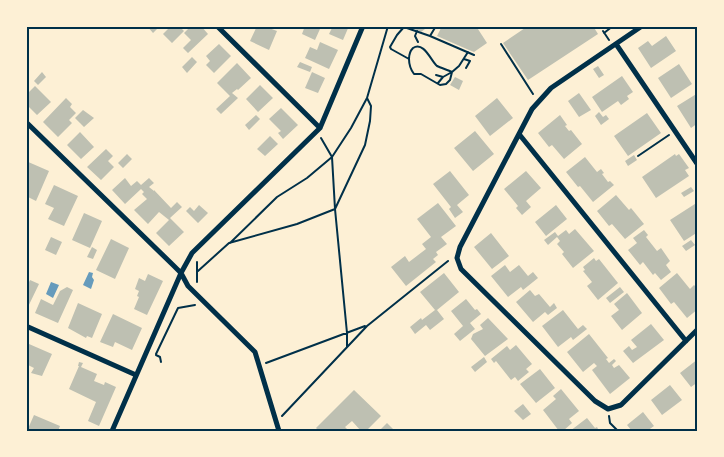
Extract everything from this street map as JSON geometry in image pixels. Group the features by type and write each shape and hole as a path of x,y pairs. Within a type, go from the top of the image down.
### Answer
{"street":[{"path":"112,431 174,293 181,273 192,253 318,130 363,26"},
{"path":"642,26 551,88 532,109 460,247 457,258 461,269 595,401 608,409 621,405 698,329"},
{"path":"218,27 318,130"},
{"path":"616,44 698,165"},
{"path":"26,122 181,273 188,286 255,352 279,431"},
{"path":"519,134 686,341"},
{"path":"26,326 136,375"}],"path":[{"path":"198,271 277,197 307,178 332,157 351,128 367,98 388,26"},
{"path":"430,36 436,26"},
{"path":"604,33 613,26"},
{"path":"409,59 390,47 397,34 404,27 474,55"},
{"path":"417,31 414,36 418,42"},
{"path":"500,44 523,75 539,102"},
{"path":"422,48 438,66 452,72 450,80 446,84 440,85 422,74 414,74 409,59 412,49 422,48"},
{"path":"438,83 443,77 459,66 468,52"},
{"path":"464,59 470,61 466,68"},
{"path":"436,75 443,77"},
{"path":"230,243 297,224 335,209 365,145 371,106 367,98"},
{"path":"318,130 332,157 347,347"},
{"path":"638,156 675,131"},
{"path":"276,422 367,326 448,261 457,258"},
{"path":"162,362 160,357 156,355 178,308 198,304 200,297"},
{"path":"260,365 367,326"},
{"path":"608,409 610,424 618,431"}],"water":[{"path":"89,272 93,273 92,277 94,280 91,289 83,285"},
{"path":"51,282 59,285 53,298 46,294"}],"building":[{"path":"147,26 160,26 153,33"},
{"path":"171,26 179,26 184,31 172,43 163,34"},
{"path":"191,26 201,26 208,34 188,53 183,48 191,40 184,33"},
{"path":"257,26 270,26 269,28 277,31 269,50 250,41"},
{"path":"305,26 315,26 320,29 315,40 302,34"},
{"path":"333,26 349,26 343,40 329,34"},
{"path":"408,26 429,26 421,32"},
{"path":"442,26 476,26 487,43 474,52 437,36"},
{"path":"528,26 593,26 598,34 528,80 503,43"},
{"path":"666,36 676,51 651,68 638,48 648,41 652,46"},
{"path":"320,42 338,50 329,69 305,58 310,47 317,50"},
{"path":"219,44 231,56 214,73 206,65 210,61 206,56"},
{"path":"192,57 197,62 187,73 182,67"},
{"path":"300,62 312,67 310,72 297,67"},
{"path":"237,63 251,78 232,93 238,98 221,114 216,109 230,96 217,83"},
{"path":"679,64 692,84 671,98 658,78"},
{"path":"598,66 604,75 599,78 593,69"},
{"path":"42,72 46,77 38,85 34,81"},
{"path":"312,72 325,78 318,93 305,88"},
{"path":"622,76 633,92 627,96 629,99 621,105 618,101 602,112 592,97"},
{"path":"455,77 463,81 459,90 450,85"},
{"path":"260,85 273,98 258,112 246,99"},
{"path":"35,86 51,102 37,115 26,104 26,95"},
{"path":"579,93 591,110 579,117 568,101"},
{"path":"698,93 698,123 691,128 677,106"},
{"path":"66,98 72,104 70,107 76,113 69,120 72,123 58,137 43,122"},
{"path":"497,98 513,118 490,136 475,116"},
{"path":"281,108 298,125 283,139 278,133 281,131 269,119"},
{"path":"83,110 94,118 84,127 75,118"},
{"path":"599,112 603,117 606,115 609,119 601,125 595,116"},
{"path":"647,113 661,133 628,156 614,136"},
{"path":"256,115 260,119 249,130 245,125"},
{"path":"560,115 567,125 565,126 569,131 571,130 582,144 564,159 552,145 549,147 538,133"},
{"path":"475,131 494,154 473,171 454,148"},
{"path":"80,132 94,147 81,159 67,145"},
{"path":"270,136 278,144 265,156 257,149"},
{"path":"106,149 113,156 108,161 114,167 101,180 87,167"},
{"path":"127,154 132,159 123,168 118,163"},
{"path":"675,154 676,156 679,154 689,168 685,170 689,176 656,198 642,177"},
{"path":"634,155 637,160 628,166 625,161"},
{"path":"585,157 597,172 601,169 608,182 610,181 614,185 593,202 566,172"},
{"path":"26,161 49,171 36,201 26,196"},
{"path":"450,171 469,195 457,205 463,212 455,218 449,209 451,207 433,184"},
{"path":"526,171 541,188 526,201 531,207 522,215 516,208 518,206 504,189"},
{"path":"125,178 131,186 137,181 141,185 149,178 154,183 149,187 171,208 177,202 182,207 170,218 184,232 169,246 156,233 169,220 159,212 148,224 134,210 147,199 142,194 144,192 141,189 125,204 112,190"},
{"path":"54,185 78,196 64,226 48,219 54,208 45,204"},
{"path":"691,187 694,191 684,197 681,193"},
{"path":"616,195 629,210 631,208 644,224 625,239 612,224 609,226 597,211"},
{"path":"698,202 698,232 684,241 670,220"},
{"path":"438,203 456,226 441,237 447,244 436,252 438,255 433,259 436,262 406,286 391,267 405,256 409,262 426,249 422,244 431,237 417,219"},
{"path":"199,205 208,213 198,223 186,211 190,207 194,211"},
{"path":"556,205 567,219 546,236 535,222"},
{"path":"84,213 102,221 90,248 72,240"},
{"path":"575,229 594,251 573,268 562,254 564,252 557,244 560,241 557,237 548,245 544,240 555,232 558,236 566,230 569,234"},
{"path":"644,230 648,235 646,237 657,251 661,248 670,261 666,265 671,272 661,280 655,273 653,275 643,262 640,265 628,250 637,243 633,238"},
{"path":"491,233 509,256 492,269 474,247"},
{"path":"51,237 62,242 56,255 45,250"},
{"path":"111,239 129,248 115,279 96,270"},
{"path":"691,240 695,245 686,251 682,246"},
{"path":"92,247 97,250 93,259 87,257"},
{"path":"594,258 596,261 599,259 618,283 598,300 587,286 592,282 583,271 585,270 583,267"},
{"path":"505,265 510,272 519,265 528,276 533,272 538,278 523,290 521,287 508,297 491,276"},
{"path":"444,273 459,292 437,310 444,319 430,330 426,325 415,334 410,327 435,310 420,292"},
{"path":"677,273 690,289 694,285 698,289 698,309 687,318 674,302 671,304 659,288"},
{"path":"148,274 163,281 147,315 134,309 139,297 137,296 139,291 135,289 139,278 145,281"},
{"path":"30,280 39,284 26,311 26,288"},
{"path":"67,287 73,290 58,323 35,313 41,299 53,305 60,291"},
{"path":"620,287 624,292 610,303 606,298"},
{"path":"530,290 535,296 539,294 550,307 554,303 557,308 548,315 545,312 533,322 516,302"},
{"path":"627,293 642,313 622,330 611,316 619,310 614,304"},
{"path":"466,299 481,314 470,323 475,329 460,341 454,334 463,326 451,311"},
{"path":"78,303 102,314 92,338 87,336 86,338 68,328"},
{"path":"563,310 578,329 583,325 587,329 573,340 571,337 558,347 542,326"},
{"path":"113,314 142,328 132,350 115,342 113,347 100,342"},
{"path":"488,318 508,339 485,356 471,339 473,334 483,329 480,325"},
{"path":"651,324 664,340 633,363 623,351 629,346 632,350 637,347 631,340"},
{"path":"589,334 608,358 606,359 609,363 614,359 616,361 612,365 614,368 619,365 630,378 610,394 592,370 597,366 594,363 583,372 567,352"},
{"path":"29,344 52,354 42,376 31,373 34,368 26,364 26,349"},
{"path":"516,345 532,364 526,369 529,372 518,381 515,377 511,380 496,361 494,363 491,359 507,346 510,350"},
{"path":"484,357 487,362 475,372 471,367"},
{"path":"698,359 698,382 691,387 680,373"},
{"path":"79,362 83,363 81,367 97,374 94,381 104,385 105,382 116,387 99,426 88,421 96,402 69,389"},
{"path":"540,369 555,388 536,403 520,384"},
{"path":"670,385 682,400 662,415 651,400"},
{"path":"561,389 579,411 569,419 572,423 563,431 559,431 543,410 556,399 553,396"},
{"path":"354,390 381,416 366,431 361,431 352,421 345,427 349,431 319,431 316,428"},
{"path":"523,404 531,414 523,420 514,411"},
{"path":"643,412 654,426 647,431 632,431 627,425"},
{"path":"34,415 60,426 58,431 27,431"},
{"path":"587,418 599,431 570,431"},
{"path":"387,423 395,431 379,431"}]}
